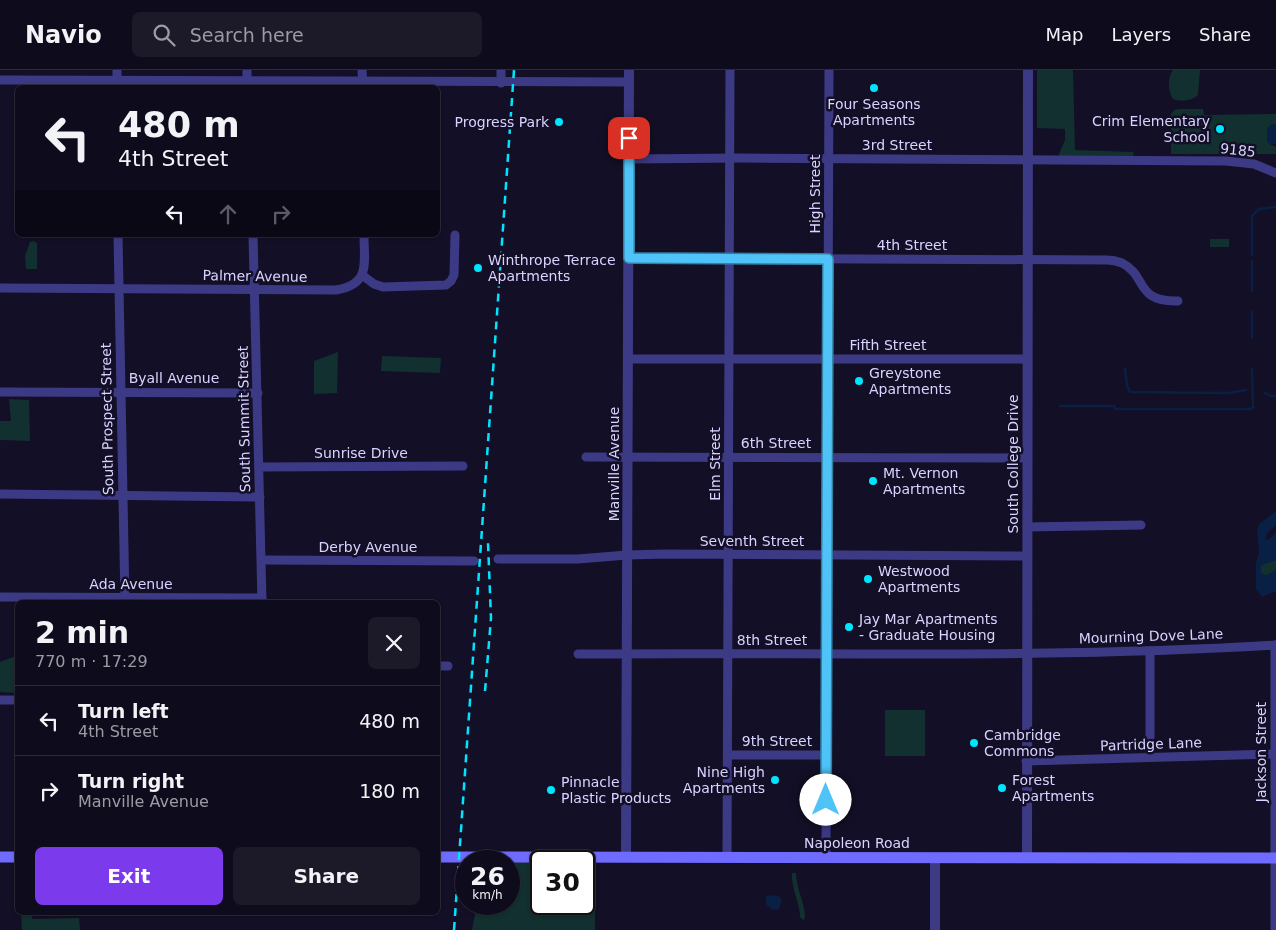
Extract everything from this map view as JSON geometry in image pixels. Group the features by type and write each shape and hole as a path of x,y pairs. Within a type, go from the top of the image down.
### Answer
{"main road":[{"path":"0,857 15,857"},
{"name":"Napoleon Road","path":"440,857 1275,858"}],"street":[{"path":"117,70 117,84"},
{"path":"247,70 247,84"},
{"path":"362,70 363,85"},
{"path":"501,70 501,83"},
{"name":"Manville Avenue","path":"626,857 629,70"},
{"name":"Elm Street","path":"727,857 730,70"},
{"name":"High Street","path":"826,858 829,70"},
{"name":"South College Drive","path":"1027,858 1028,70"},
{"path":"0,80 117,84 363,85 629,82"},
{"name":"3rd Street","path":"629,159 1165,161"},
{"name":"9185","path":"1165,161 1243,162 1254,164 1276,174"},
{"path":"364,237 362,275 374,284 383,287 446,285 454,275 455,235"},
{"name":"South Prospect Street","path":"118,237 125,600"},
{"name":"South Summit Street","path":"253,237 262,600"},
{"name":"4th Street","path":"629,258 1116,261 1123,263 1129,268 1146,292 1162,300 1178,301"},
{"name":"Palmer Avenue","path":"0,288 336,290 353,285 360,280 362,275"},
{"name":"Fifth Street","path":"629,359 1027,359"},
{"name":"Byall Avenue","path":"0,392 258,392"},
{"name":"6th Street","path":"586,457 1027,458"},
{"name":"Sunrise Drive","path":"259,467 463,466"},
{"path":"0,494 260,497"},
{"path":"1027,527 1141,525"},
{"path":"498,559 578,559 627,555"},
{"name":"Seventh Street","path":"627,555 1027,556"},
{"name":"Derby Avenue","path":"262,560 474,561"},
{"name":"Ada Avenue","path":"0,597 125,600 262,600"},
{"name":"Mourning Dove Lane","path":"1026,653 1150,651 1276,645"},
{"name":"Jackson Street","path":"1275,930 1276,645"},
{"path":"1150,651 1150,758"},
{"name":"8th Street","path":"578,654 958,655 1026,653"},
{"path":"440,666 448,666"},
{"path":"0,700 15,700"},
{"name":"Partridge Lane","path":"1026,761 1276,754"},
{"name":"9th Street","path":"728,755 826,755"},
{"path":"935,858 935,930"}],"green space":[{"path":"1037,70 1073,70 1075,150 1134,152 1133,156 1058,156 1065,140 1065,129 1037,128"},
{"path":"1173,70 1200,70 1198,95 1186,100 1173,99 1169,85"},
{"path":"1203,109 1204,115 1276,114 1276,124 1271,125 1267,140 1276,147 1276,154 1171,154 1171,114 1174,110"},
{"path":"1210,239 1229,239 1229,247 1210,247"},
{"path":"30,242 37,243 37,269 26,269 25,256"},
{"path":"338,352 337,393 314,394 314,361"},
{"path":"382,356 441,358 440,373 381,371"},
{"path":"9,399 29,400 30,441 0,440 0,421 11,421"},
{"path":"1276,560 1276,570 1266,576 1261,573 1261,565"},
{"path":"15,657 15,693 0,692 0,662"},
{"path":"885,710 925,710 925,756 885,756"},
{"path":"520,860 530,860 530,915 595,915 595,930 472,930 475,915 520,915"},
{"path":"792,873 796,873 797,885 804,906 805,918 803,920 800,917"},
{"path":"21,915 32,915 32,919 79,918 80,930 22,930"}],"water":[{"path":"1276,124 1276,144 1269,144 1267,128"},
{"path":"1276,511 1276,526 1269,531 1265,538 1268,540 1276,533 1276,560 1261,565 1261,573 1266,576 1276,570 1276,591 1262,597 1256,589 1256,563 1259,552 1257,531 1259,524"},
{"path":"769,895 779,896 782,900 779,909 772,910 766,904 766,897"}],"waterway":[{"path":"1252,255 1252,216 1259,209 1276,207"},
{"path":"1252,261 1252,291"},
{"path":"1252,312 1252,338"},
{"path":"1125,369 1130,392 1228,393 1246,390"},
{"path":"1060,406 1114,406 1115,409 1249,409 1253,408 1252,369"},
{"path":"1265,393 1276,396"}],"railway":[{"path":"454,930 514,70"},
{"path":"485,691 491,618 488,543"}],"place":[{"name":"Four Seasons Apartments","path":"874,88"},
{"name":"Progress Park","path":"559,122"},
{"name":"Crim Elementary School","path":"1220,129"},
{"name":"Winthrope Terrace Apartments","path":"478,268"},
{"name":"Greystone Apartments","path":"859,381"},
{"name":"Mt. Vernon Apartments","path":"873,481"},
{"name":"Westwood Apartments","path":"868,579"},
{"name":"Jay Mar Apartments - Graduate Housing","path":"849,627"},
{"name":"Cambridge Commons","path":"974,743"},
{"name":"Nine High Apartments","path":"775,780"},
{"name":"Forest Apartments","path":"1002,788"},
{"name":"Pinnacle Plastic Products","path":"551,790"}],"route":[{"path":"629,138 629,258 828,259 826,800"}]}
